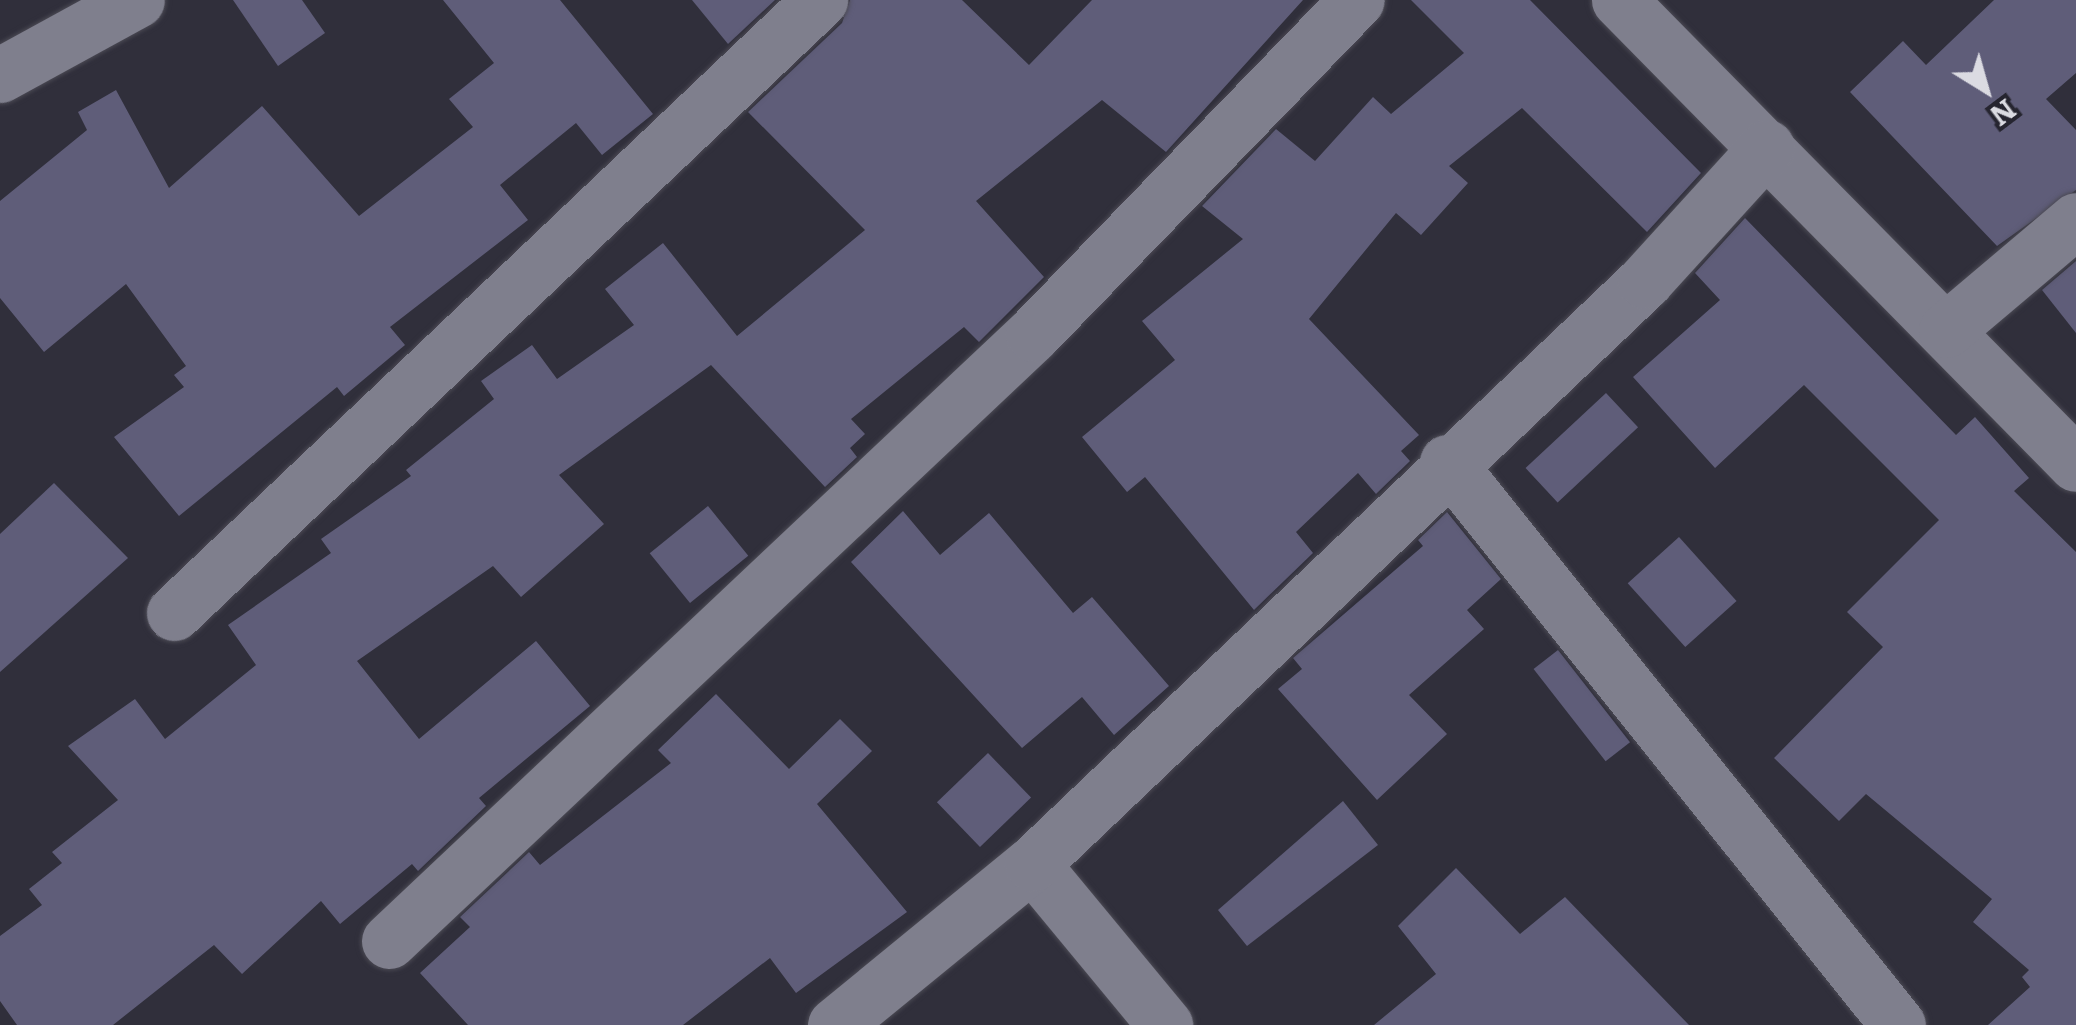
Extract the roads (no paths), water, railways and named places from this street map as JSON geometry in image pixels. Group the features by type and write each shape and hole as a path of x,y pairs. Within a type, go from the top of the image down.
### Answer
{"street":[{"path":"0,75 138,0"},
{"path":"174,612 820,0"},
{"path":"390,941 1034,334 1357,0"},
{"path":"1619,0 2076,464"},
{"path":"835,1025 1032,864 1448,462 1645,281 1767,147"},
{"path":"1946,330 2076,220"},
{"path":"1448,462 1898,1025"},
{"path":"1032,864 1165,1025"}]}
